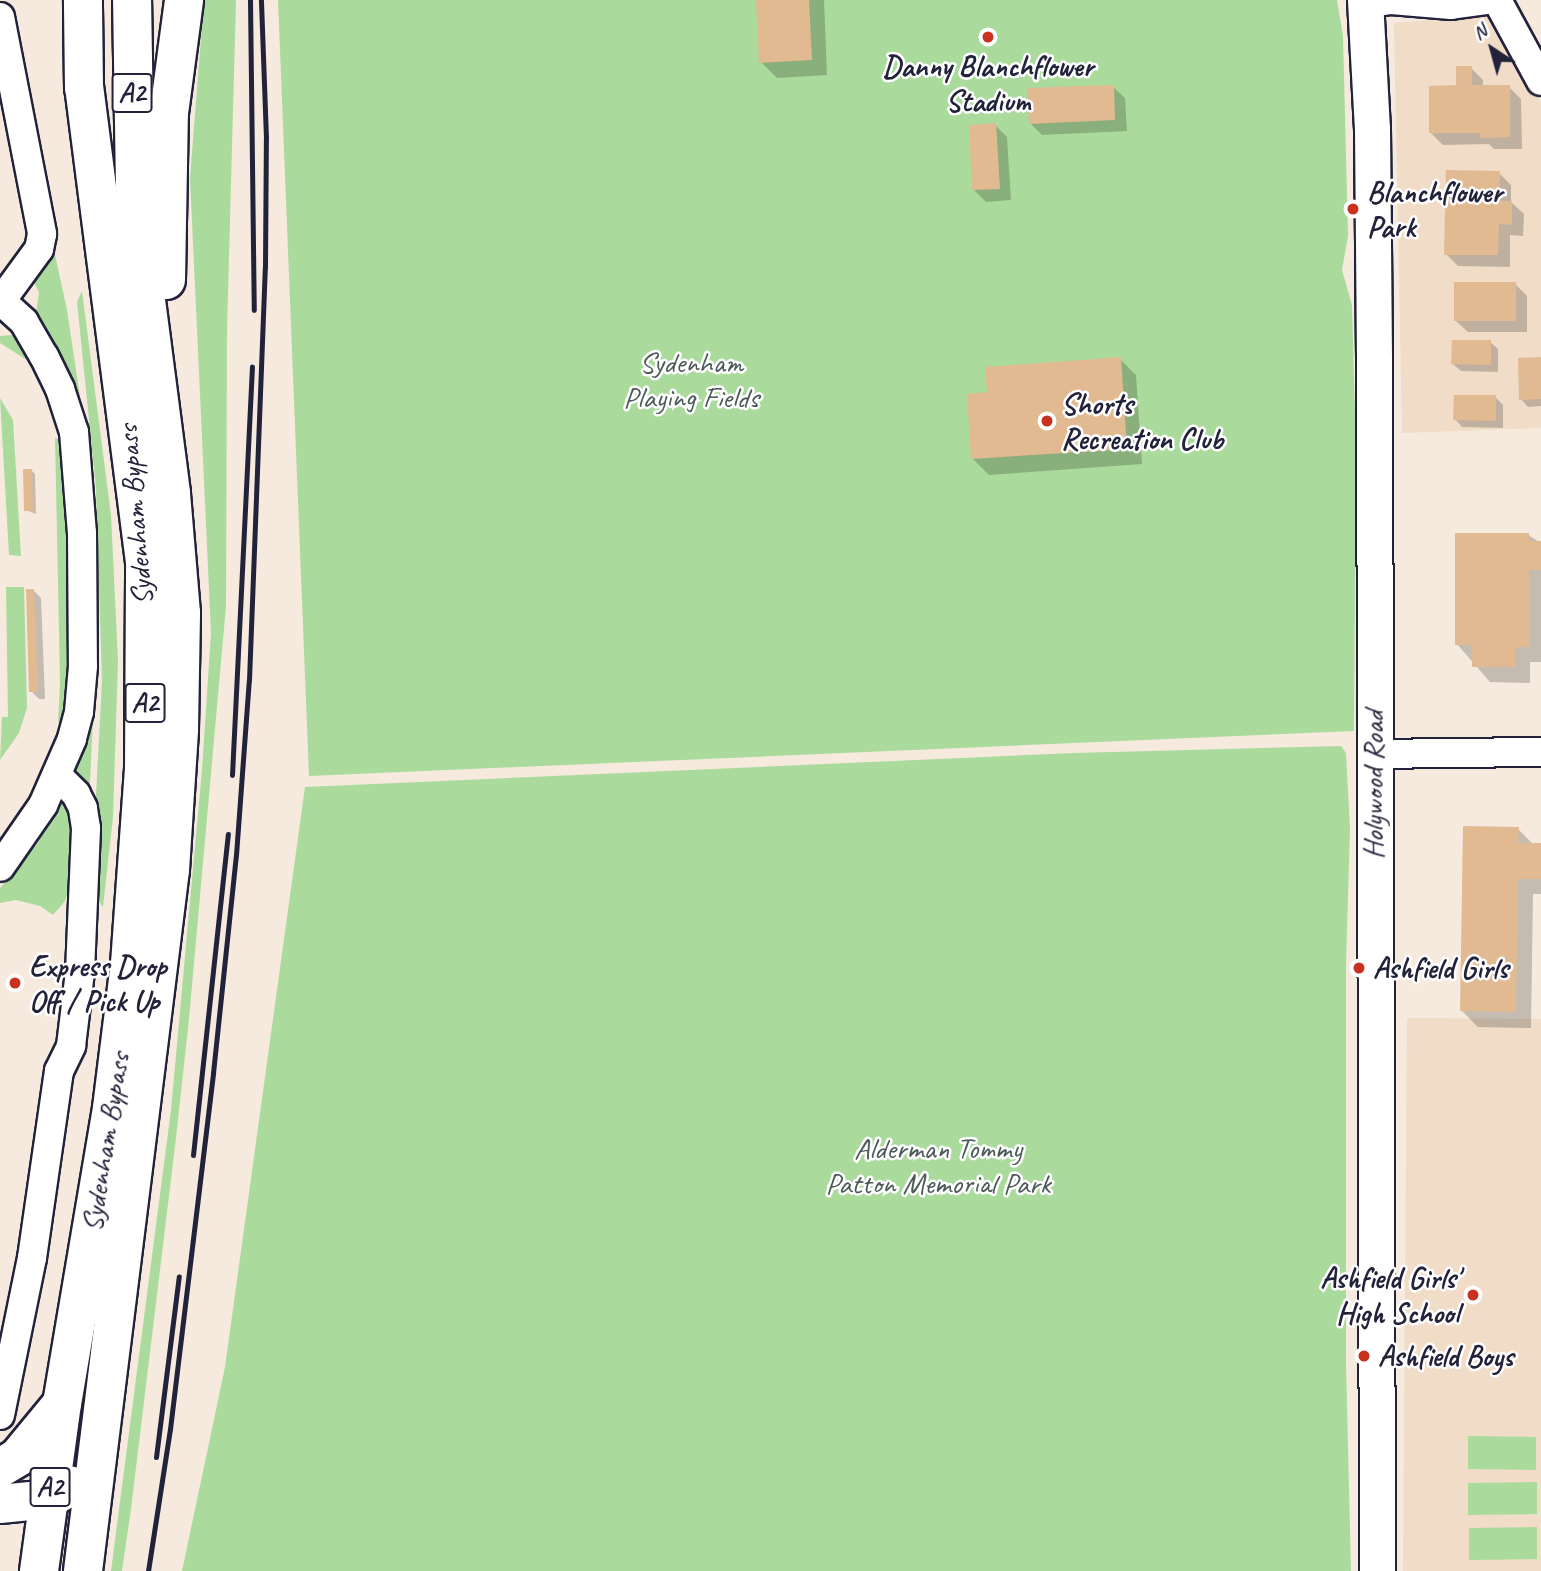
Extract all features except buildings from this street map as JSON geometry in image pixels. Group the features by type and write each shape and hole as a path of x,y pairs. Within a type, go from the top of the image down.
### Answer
{"highway":[{"name":"Sydenham Bypass","path":"39,1571 62,1404 112,1108 130,964 144,768 145,562 84,88 83,0"},
{"name":"Sydenham Bypass","path":"83,1571 170,870 179,729 181,613 135,187 132,0"},
{"path":"157,377 167,323 169,113 184,0"},
{"path":"0,1468 18,1457 62,1404"},
{"path":"31,1571 20,1535 0,1504 49,1499 76,1481 99,1438"}],"main road":[{"name":"Holywood Road","path":"1365,2 1372,128 1372,754 1377,1571"}],"street":[{"path":"1365,2 1391,0 1451,5 1486,0"},
{"path":"1497,0 1541,81"},
{"path":"0,17 42,234 39,249 1,301 24,322 44,356 60,389 74,432 81,521 83,666 79,712 57,775 43,805 0,867"},
{"path":"1372,754 1541,752"},
{"path":"0,1415 25,1298 59,1071 71,1046 80,972 86,828 83,808 76,794 57,775"}],"shaded area":[{"path":"1492,15 1541,103 1541,428 1402,433 1394,23"},
{"name":"Ashfield Girls' High School","path":"1407,1018 1541,1019 1541,1571 1403,1571"}],"green space":[{"path":"204,0 236,0 227,332 226,606 176,1138 122,1571 111,1571 171,1110 202,770 211,633 190,178"},
{"name":"Sydenham Playing Fields","path":"278,0 1337,0 1343,36 1348,236 1342,270 1352,305 1356,448 1354,731 309,776"},
{"path":"50,232 67,310 85,430 96,655 89,802 69,778 84,730 55,350 36,313 39,292 29,273"},
{"path":"82,291 111,515 118,660 113,817 103,907 91,891 102,681 96,488 77,302"},
{"path":"0,336 20,337 40,379 27,360 0,343"},
{"path":"0,398 13,420 21,556 9,555"},
{"path":"55,438 60,440 67,496 69,611 69,666 63,715 58,723 60,683"},
{"path":"6,587 24,587 27,708 19,733 0,760 2,717 8,717"},
{"name":"Alderman Tommy Patton Memorial Park","path":"1341,746 1346,753 1350,828 1346,965 1346,1364 1351,1571 182,1571 225,1367 305,787 1074,753"},
{"path":"68,799 74,804 74,872 65,901 53,915 40,906 16,900 0,903 0,888 38,843 59,804"},
{"path":"1468,1436 1536,1437 1536,1470 1468,1469"},
{"path":"1537,1482 1537,1514 1468,1515 1468,1483"},
{"path":"1537,1527 1537,1559 1469,1560 1469,1528"}],"railway":[{"path":"250,0 254,310"},
{"path":"148,1571 170,1429 213,1073 236,855 249,680 265,267 266,138 261,0"},
{"path":"232,775 252,366"},
{"path":"193,1155 228,834"},
{"path":"156,1457 179,1276"}],"place":[{"name":"Danny Blanchflower Stadium","path":"988,37"},
{"name":"Blanchflower Park","path":"1353,209"},
{"name":"Shorts Recreation Club","path":"1047,421"},
{"name":"Ashfield Girls","path":"1359,968"},
{"name":"Express Drop Off / Pick Up","path":"15,983"},
{"name":"Ashfield Girls' High School","path":"1473,1295"},
{"name":"Ashfield Boys","path":"1364,1356"}]}
